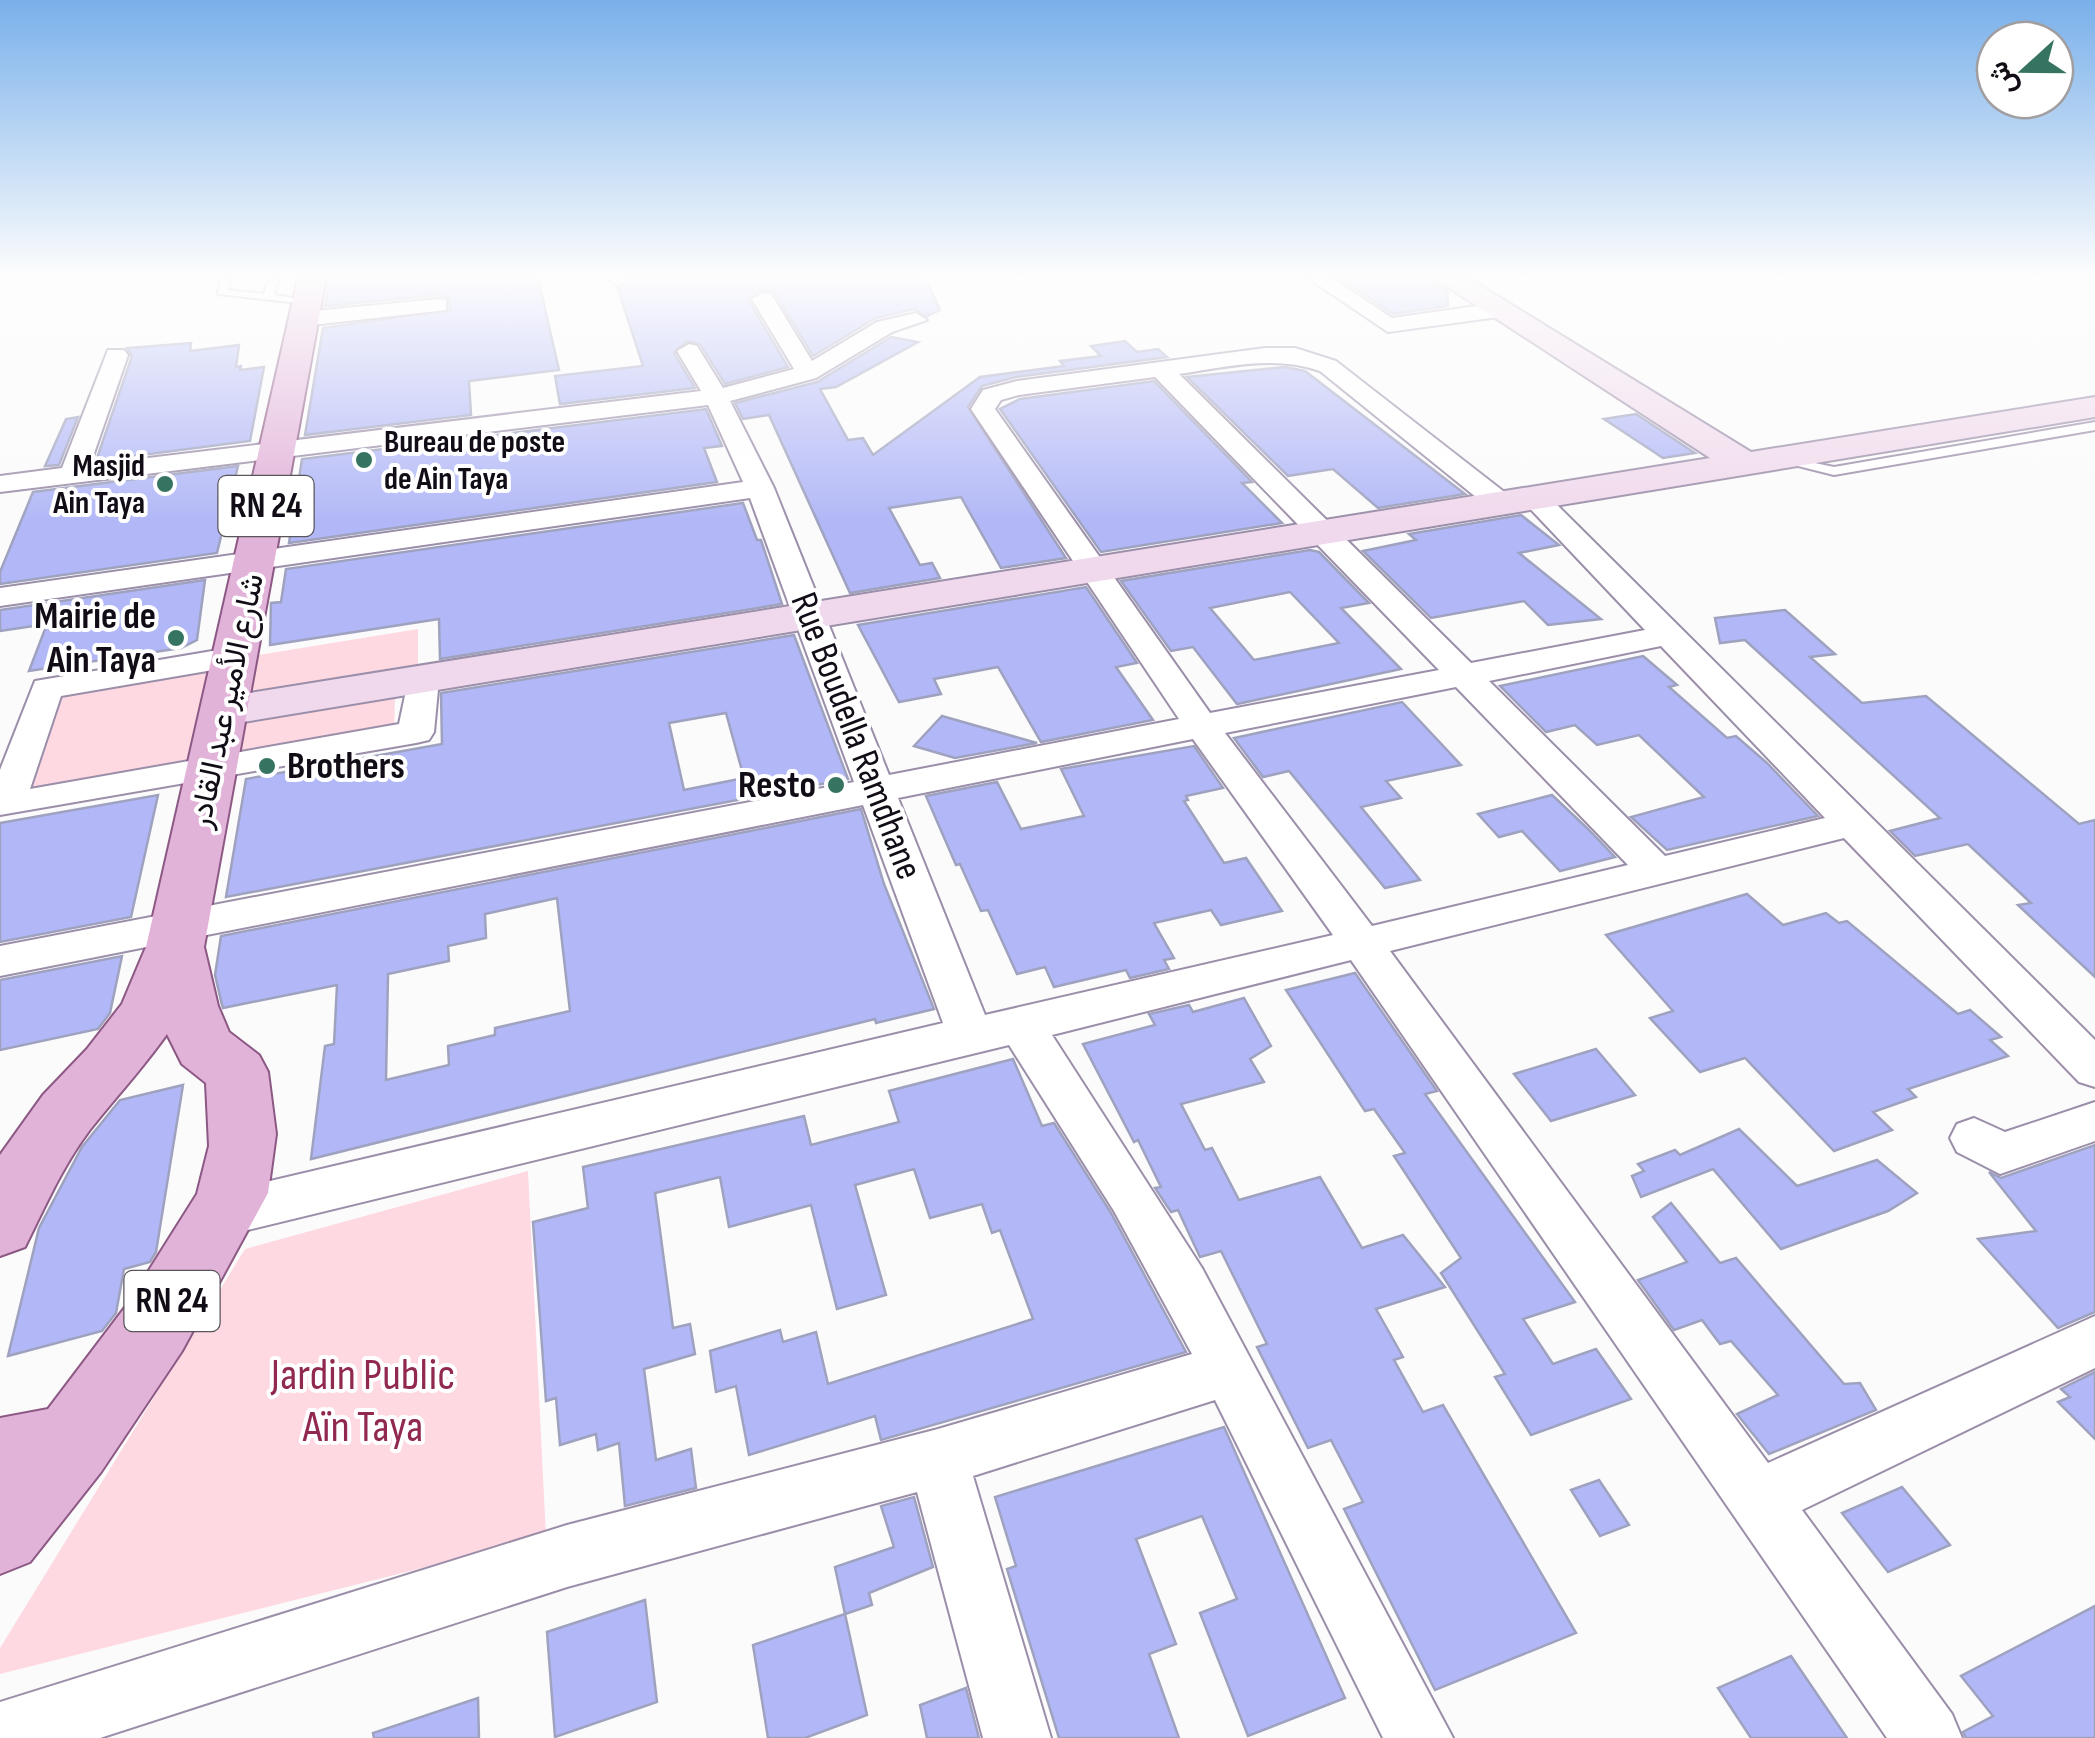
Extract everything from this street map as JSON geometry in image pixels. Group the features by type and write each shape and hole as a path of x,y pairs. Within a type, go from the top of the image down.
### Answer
{"main road":[{"name":"شارع الأمير عبد القادر","path":"0,1226 16,1188 66,1113 110,1066 149,1013 178,936 294,359"},
{"path":"1584,359 1763,462"},
{"path":"226,711 1763,462 1946,442 2094,413"},
{"name":"شارع الأمير عبد القادر","path":"0,1532 36,1451 178,1292 223,1214 239,1174 244,1122 236,1072 204,1047 188,1006 178,936"},
{"name":"شارع الأمير عبد القادر","path":"110,1066 158,1049 204,1047"}],"street":[{"path":"73,474 115,359"},
{"name":"Rue Boudella Ramdhane","path":"694,359 760,488 878,788 996,1030 1085,1116 1227,1370 1419,1738"},
{"path":"800,359 808,372"},
{"path":"0,484 716,397 808,372 830,359"},
{"path":"1241,359 1017,388 985,402 985,416 1200,724 1361,942 1928,1738"},
{"path":"1308,359 1317,361 1518,501 1669,636 2095,1068"},
{"path":"1161,369 1656,870"},
{"path":"0,597 760,488"},
{"path":"0,961 178,936 878,788 1669,636"},
{"path":"236,657 47,688 14,747 6,805 416,732 422,680"},
{"path":"223,1214 1854,824"},
{"path":"1974,1138 2000,1154 2095,1121"},
{"path":"1758,1500 2095,1341"},
{"path":"0,1736 567,1556 938,1458 1227,1370"},
{"path":"938,1458 1017,1738"}],"green space":[{"path":"418,629 418,669 240,699 247,657"},
{"path":"211,665 189,767 20,797 57,690"},
{"path":"395,698 394,733 224,763 231,726"},
{"name":"Jardin Public Aïn Taya","path":"528,1171 546,1537 0,1674 0,1648 245,1249"}],"building":[{"path":"131,359 237,359 236,367 241,366 240,370 264,367 250,441 96,461"},
{"path":"318,359 557,359 559,370 469,381 471,415 305,435"},
{"path":"641,359 678,359 695,388 560,404 555,376 643,366"},
{"path":"709,359 783,359 788,367 725,384"},
{"path":"855,359 887,359 836,387 820,389 848,440 863,438 873,455 980,377 1064,366 1060,361 1076,359 1151,359 1016,377 982,386 968,407 1066,558 1001,568 961,497 889,508 920,565 932,563 940,578 850,593 769,415 743,419 735,403 817,382"},
{"path":"1285,367 1305,371 1465,494 1378,508 1333,469 1288,476 1187,377"},
{"path":"1154,381 1252,482 1242,483 1282,523 1101,552 1000,409 1020,399"},
{"path":"706,409 722,446 704,448 717,482 289,543 302,459"},
{"path":"1636,414 1695,453 1663,458 1604,419"},
{"path":"78,417 59,465 45,466 66,419"},
{"path":"238,466 217,553 0,584 0,572 33,492"},
{"path":"743,503 757,540 761,540 782,604 440,659 439,619 270,645 271,603 281,602 286,569"},
{"path":"1521,515 1559,545 1519,553 1601,619 1548,625 1524,601 1431,618 1363,551 1416,540 1409,534"},
{"path":"1310,550 1319,552 1369,603 1341,608 1401,669 1237,704 1193,647 1171,651 1121,581","holes":["1290,592 1339,643 1254,660 1210,608"]},
{"path":"205,580 197,640 181,648 29,671 47,624 0,631 0,610"},
{"path":"1086,587 1137,663 1116,667 1153,720 1041,742 998,667 934,679 941,694 899,702 858,625"},
{"path":"1785,610 1835,654 1810,657 1862,703 1926,696 2079,824 2095,820 2095,977 2018,905 2031,903 1968,844 1915,856 1890,831 1940,818 1745,640 1720,643 1715,618"},
{"path":"794,635 848,779 226,897 246,779 442,744 441,693","holes":["726,713 744,778 684,790 669,723"]},
{"path":"1643,656 1677,685 1669,687 1727,738 1736,736 1818,816 1667,850 1631,817 1704,797 1639,735 1597,745 1575,725 1546,732 1500,686"},
{"path":"1402,702 1461,765 1386,781 1401,798 1361,807 1420,880 1385,888 1289,771 1263,777 1234,738"},
{"path":"942,716 1037,743 955,758 914,746"},
{"path":"1194,746 1223,788 1186,796 1188,800 1184,801 1224,863 1246,858 1282,911 1221,925 1211,910 1154,923 1174,958 1164,960 1169,969 1130,978 1126,970 1054,987 1045,967 1017,974 988,910 981,911 960,864 956,865 926,796 997,782 1021,829 1084,816 1061,769"},
{"path":"158,795 131,917 0,942 0,823"},
{"path":"1552,795 1615,857 1560,871 1522,831 1499,837 1478,814"},
{"path":"861,809 884,884 934,1009 876,1023 875,1019 311,1159 325,1046 334,1044 337,985 223,1008 215,975 221,936","holes":["557,898 570,1011 495,1028 495,1035 448,1046 449,1065 386,1080 388,974 449,961 448,946 486,938 485,914"]},
{"path":"1747,894 1783,925 1826,913 1839,923 1847,921 1958,1014 1970,1010 2001,1037 1990,1040 2008,1056 1908,1089 1916,1097 1873,1112 1892,1130 1834,1151 1745,1058 1700,1072 1650,1018 1673,1011 1606,935"},
{"path":"122,956 110,1013 98,1029 0,1050 0,980"},
{"path":"1355,973 1437,1091 1425,1094 1575,1302 1523,1319 1553,1364 1596,1349 1631,1399 1531,1435 1495,1377 1505,1374 1441,1273 1461,1258 1394,1156 1405,1153 1374,1109 1365,1111 1286,990"},
{"path":"1244,998 1271,1046 1250,1059 1264,1082 1181,1104 1205,1150 1212,1148 1239,1200 1320,1177 1362,1248 1403,1235 1445,1287 1376,1309 1403,1357 1394,1360 1423,1412 1443,1405 1576,1633 1435,1690 1344,1509 1363,1502 1331,1440 1308,1448 1257,1347 1267,1344 1221,1251 1200,1257 1178,1210 1171,1212 1155,1188 1161,1187 1138,1140 1134,1142 1083,1044 1155,1025 1149,1014 1189,1005 1193,1012"},
{"path":"1596,1049 1635,1095 1551,1121 1514,1074"},
{"path":"1013,1059 1042,1126 1054,1123 1111,1213 1186,1352 881,1440 875,1416 749,1455 736,1386 716,1392 710,1351 780,1330 783,1342 816,1332 828,1384 1033,1319 1000,1230 992,1233 982,1204 930,1218 914,1169 855,1185 886,1295 837,1309 811,1205 729,1227 720,1177 655,1193 673,1328 690,1324 695,1354 644,1369 656,1460 691,1449 696,1488 625,1506 619,1443 598,1450 596,1434 560,1445 556,1398 546,1401 533,1222 588,1208 583,1167 804,1116 811,1145 899,1122 889,1091"},
{"path":"183,1085 156,1252 150,1262 124,1269 116,1313 102,1331 8,1356 39,1228 82,1147 120,1100"},
{"path":"1739,1129 1797,1186 1877,1160 1917,1193 1888,1211 1781,1249 1713,1169 1641,1197 1632,1176 1644,1171 1638,1164 1675,1150 1680,1155"},
{"path":"2095,1145 2095,1312 2058,1328 1978,1239 2036,1231 1989,1172 2001,1178"},
{"path":"1671,1203 1720,1263 1736,1258 1844,1384 1860,1383 1876,1410 1769,1454 1737,1414 1778,1395 1731,1341 1720,1344 1702,1320 1674,1330 1638,1280 1687,1262 1653,1217"},
{"path":"2095,1372 2095,1439 2058,1402 2070,1397 2061,1389"},
{"path":"1224,1427 1345,1698 1248,1736 1200,1613 1237,1599 1202,1516 1136,1539 1176,1644 1149,1654 1179,1738 1059,1738 1007,1569 1016,1566 995,1497"},
{"path":"1599,1480 1629,1525 1600,1536 1571,1490"},
{"path":"1902,1487 1950,1545 1888,1572 1842,1513"},
{"path":"914,1497 933,1567 869,1593 872,1605 845,1614 835,1567 894,1547 881,1506"},
{"path":"645,1600 657,1702 555,1737 547,1632"},
{"path":"2095,1606 2095,1738 1966,1738 1963,1732 1993,1716 1961,1676"},
{"path":"845,1614 867,1715 805,1738 768,1738 753,1645"},
{"path":"1791,1656 1847,1738 1751,1738 1718,1688"},
{"path":"966,1688 979,1738 927,1738 920,1705"},
{"path":"478,1698 479,1738 374,1738 373,1733"}],"place":[{"name":"Bureau de poste de Ain Taya","path":"364,460"},
{"name":"Masjid Ain Taya","path":"165,484"},
{"name":"Mairie de Ain Taya","path":"176,638"},
{"name":"Brothers","path":"267,766"},
{"name":"Resto","path":"836,785"}]}
